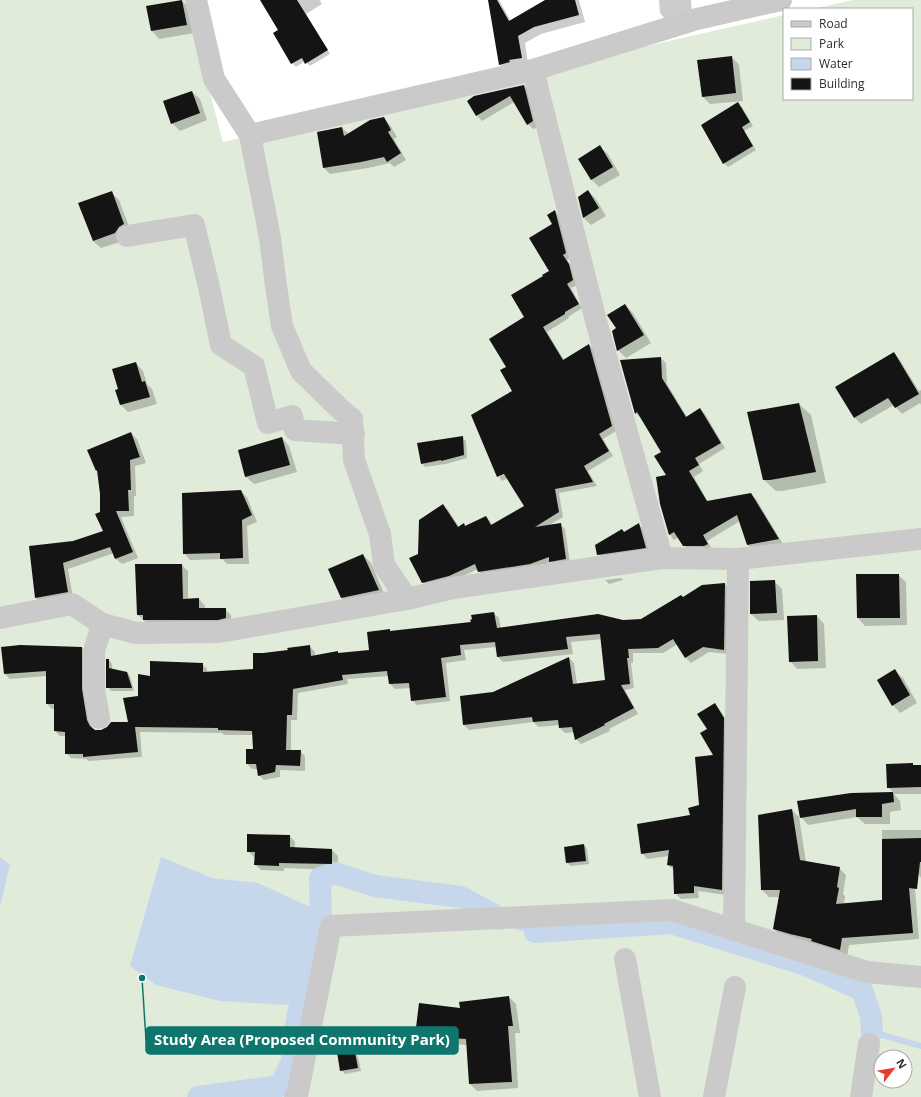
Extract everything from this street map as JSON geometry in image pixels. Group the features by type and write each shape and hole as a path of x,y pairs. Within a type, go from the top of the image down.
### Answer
{"street":[{"path":"196,0 214,79 250,135 270,238 282,326 301,370 340,410 352,419 354,434 354,460 380,534 384,566 407,599"},
{"path":"250,135 533,70 697,20 781,0"},
{"path":"533,70 596,320 662,558"},
{"path":"127,236 194,225 221,345 254,366 268,423 292,416 295,430 354,434"},
{"path":"0,618 72,604 102,624 136,633 219,632 407,599 453,588 662,558 738,559 921,539"},
{"path":"734,930 738,559"},
{"path":"99,718 94,689 94,650 102,624"},
{"path":"295,1097 297,1096 331,926 672,910 867,972 921,977"},
{"path":"624,959 650,1097"},
{"path":"714,1097 735,987"},
{"path":"861,1097 869,1044"}],"green space":[{"path":"0,0 185,0 223,142 783,15 783,100 913,100 913,8 817,8 853,0 921,0 921,1097 0,1097"}],"water":[{"path":"0,857 10,865 0,906"},
{"path":"161,857 212,878 258,883 310,907 311,946 287,1005 220,1001 156,985 130,966"}],"building":[{"path":"182,0 187,25 151,31 146,6"},
{"path":"260,0 297,0 328,50 305,64 302,58 291,64 273,33 278,30"},
{"path":"488,0 497,0 509,21 545,0 575,0 579,15 534,27 518,36 522,58 509,60 510,62 499,65"},
{"path":"732,56 736,93 702,97 697,60"},
{"path":"524,85 533,121 527,125 510,96 476,116 467,101 474,96"},
{"path":"192,91 200,113 171,124 163,101"},
{"path":"738,102 750,122 742,127 753,146 723,164 701,125"},
{"path":"384,117 391,130 388,132 401,153 387,162 384,157 323,168 317,132 342,127 344,136 370,120"},
{"path":"600,145 613,167 591,180 578,159"},
{"path":"588,190 599,208 583,218 578,197"},
{"path":"112,191 124,224 119,227 115,233 93,241 78,203"},
{"path":"555,210 566,253 563,255 569,264 573,280 567,284 579,304 543,327 563,360 589,344 612,426 599,434 609,451 584,466 593,482 555,489 559,512 535,527 561,523 566,559 549,562 549,557 530,564 478,572 475,564 449,576 422,583 409,558 418,554 419,520 443,504 458,527 464,523 465,526 486,516 491,525 524,506 504,474 497,477 471,415 512,391 500,370 506,367 489,339 524,317 511,295 549,271 529,238 552,224 547,215"},
{"path":"625,304 644,335 617,351 612,331 616,328 607,315"},
{"path":"894,352 919,394 895,408 888,398 854,418 835,387"},
{"path":"661,357 662,378 686,417 700,408 721,443 695,458 699,465 689,471 707,501 751,493 779,539 747,545 737,515 703,535 708,544 704,546 683,546 674,532 669,535 660,504 656,477 666,475 654,456 661,452 637,412 635,414 620,360"},
{"path":"136,362 142,382 145,381 150,397 120,405 115,390 118,389 112,369"},
{"path":"799,403 816,472 763,480 747,412"},
{"path":"131,432 140,457 130,460 131,490 128,490 129,511 116,511 133,552 115,559 110,547 63,563 68,592 35,598 29,546 73,541 103,531 95,514 100,512 100,494 97,470 96,471 87,450"},
{"path":"463,436 464,455 421,464 417,443"},
{"path":"282,437 290,465 245,477 238,450"},
{"path":"241,490 252,515 242,520 243,558 220,559 220,553 183,554 182,493"},
{"path":"639,523 646,548 597,555 595,545 622,529 624,532"},
{"path":"363,554 379,590 341,598 328,569"},
{"path":"135,564 182,564 183,599 199,598 199,608 226,608 226,618 218,620 143,620 143,615 137,615"},
{"path":"856,574 899,574 900,618 857,618"},
{"path":"775,580 777,613 750,614 750,581"},
{"path":"725,583 724,650 703,647 685,658 673,639 658,648 628,649 629,658 627,658 630,684 621,685 634,708 575,740 572,727 559,728 558,720 533,722 532,717 463,725 460,696 493,692 569,657 573,684 605,680 600,634 566,637 568,649 497,657 495,642 460,645 461,655 441,658 446,697 411,701 409,683 389,684 387,671 342,675 343,680 293,689 292,715 287,715 286,750 301,750 300,766 276,765 275,772 258,776 256,764 246,764 246,749 253,749 252,731 218,730 218,728 135,727 138,752 83,757 83,754 65,754 65,732 54,731 54,704 46,704 46,671 4,674 1,647 20,645 82,647 82,689 87,720 90,726 95,730 101,730 107,727 111,722 128,722 123,698 138,696 138,674 150,676 150,661 203,663 203,672 253,669 253,653 288,650 287,648 310,645 311,656 338,651 338,653 369,650 367,632 390,629 390,631 471,622 471,615 494,612 497,628 598,614 623,620 641,619 681,595 683,597 702,585"},
{"path":"817,615 818,661 789,662 787,616"},
{"path":"106,659 109,659 109,668 127,672 132,688 106,688"},
{"path":"895,669 910,695 892,706 877,680"},
{"path":"715,703 724,718 722,890 694,886 694,893 674,894 673,866 667,865 669,850 641,854 637,824 690,815 688,808 699,805 695,757 713,755 700,733 707,729 697,714"},
{"path":"913,763 913,765 921,765 921,787 887,788 886,764"},
{"path":"893,792 894,802 882,804 882,817 856,817 856,809 800,818 797,801 851,793"},
{"path":"792,809 800,860 840,867 837,887 839,888 836,904 882,900 882,839 921,838 921,862 917,889 909,888 913,933 842,938 840,950 811,941 812,939 773,929 780,890 761,890 758,815"},
{"path":"247,834 290,835 290,847 332,849 332,864 279,863 279,866 254,865 255,852 247,852"},
{"path":"584,844 586,861 566,863 564,847"},
{"path":"509,996 513,1026 508,1026 512,1082 469,1084 466,1039 415,1036 419,1003 460,1008 459,1002"},
{"path":"337,1052 355,1052 358,1068 340,1071"}],"waterway":[{"path":"198,1097 280,1086 292,1061 295,1031 306,968 321,921 320,878 335,873 375,886 461,897 501,919"},
{"path":"535,932 671,923 803,964 862,990 871,1016 872,1032"},
{"path":"515,926 535,932"},
{"path":"872,1032 921,1046"}],"place":[{"name":"Study Area (Proposed Community Park)","path":"142,978"}]}
